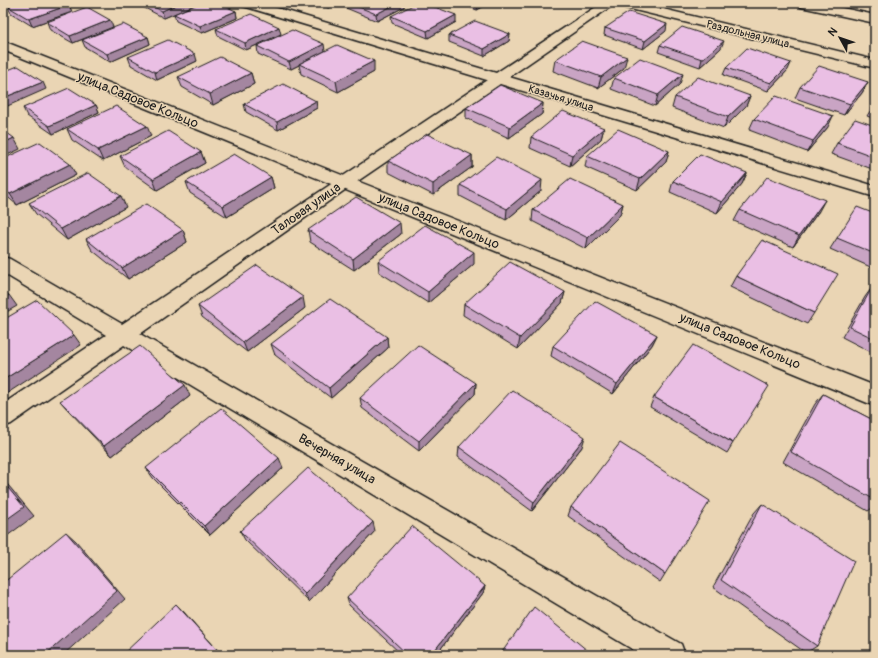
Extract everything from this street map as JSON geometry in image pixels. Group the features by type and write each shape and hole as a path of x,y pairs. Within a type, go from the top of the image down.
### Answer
{"street":[{"name":"Казачья улица","path":"247,3 875,192"},
{"name":"Таловая улица","path":"3,417 343,183 610,3"},
{"name":"Раздольная улица","path":"622,3 875,64"},
{"path":"801,3 875,19"},
{"name":"улица Садовое Кольцо","path":"3,45 875,396"},
{"name":"Вечерняя улица","path":"3,264 670,655"}],"building":[{"path":"17,3 66,3 69,5 29,19 7,6"},
{"path":"146,3 180,3 162,11"},
{"path":"200,3 218,3 236,11 200,26 174,14"},
{"path":"349,3 398,3 376,14"},
{"path":"417,3 424,3 456,15 427,31 391,16"},
{"path":"87,7 110,20 70,36 47,22"},
{"path":"629,12 667,24 645,41 605,28"},
{"path":"251,14 279,27 245,43 216,29"},
{"path":"475,21 510,34 484,49 449,35"},
{"path":"123,24 148,37 107,54 82,40"},
{"path":"682,27 724,41 702,59 660,45"},
{"path":"292,30 324,44 289,62 257,46"},
{"path":"168,40 195,54 155,72 128,57"},
{"path":"582,41 627,57 601,77 555,60"},
{"path":"337,45 374,61 336,81 299,64"},
{"path":"747,48 791,63 771,83 726,68"},
{"path":"220,57 251,73 210,94 178,77"},
{"path":"640,58 683,74 658,95 614,78"},
{"path":"18,66 43,82 3,98 3,72"},
{"path":"819,66 868,82 850,104 800,87"},
{"path":"698,77 750,96 728,117 675,97"},
{"path":"283,84 316,101 277,122 244,104"},
{"path":"500,85 543,103 510,127 466,108"},
{"path":"69,88 96,105 49,126 23,108"},
{"path":"776,96 833,116 813,141 754,119"},
{"path":"116,106 147,126 98,150 67,129"},
{"path":"563,111 604,128 572,155 531,137"},
{"path":"855,119 875,126 875,157 837,143"},
{"path":"618,129 669,151 640,179 587,156"},
{"path":"3,130 14,138 3,143"},
{"path":"168,131 201,152 153,179 120,156"},
{"path":"427,134 472,155 433,184 388,161"},
{"path":"40,142 70,164 10,194 3,188 3,159"},
{"path":"234,154 271,177 223,206 186,182"},
{"path":"700,154 747,173 722,202 673,181"},
{"path":"496,157 542,180 507,209 460,185"},
{"path":"88,173 121,196 61,229 29,203"},
{"path":"767,177 825,200 799,236 740,210"},
{"path":"570,179 623,204 588,238 533,210"},
{"path":"356,197 400,223 353,259 308,230"},
{"path":"146,204 183,230 122,268 86,239"},
{"path":"857,207 875,214 875,254 837,238"},
{"path":"425,225 474,252 428,292 378,261"},
{"path":"762,240 838,274 814,313 736,276"},
{"path":"510,262 565,292 520,338 464,304"},
{"path":"257,265 303,297 243,342 198,306"},
{"path":"873,286 875,287 875,339 850,327"},
{"path":"3,289 9,295 3,299"},
{"path":"330,299 387,337 329,388 271,344"},
{"path":"37,300 74,335 3,380 3,320"},
{"path":"595,301 657,335 617,384 553,346"},
{"path":"418,345 476,383 419,441 360,398"},
{"path":"693,345 769,386 733,443 654,397"},
{"path":"140,346 185,385 104,446 60,401"},
{"path":"512,390 585,437 534,502 459,447"},
{"path":"823,394 875,421 875,500 791,452"},
{"path":"221,408 279,458 204,526 146,468"},
{"path":"620,443 710,501 665,574 571,507"},
{"path":"308,468 373,522 305,594 240,531"},
{"path":"3,482 24,507 3,522"},
{"path":"762,504 854,561 817,646 721,580"},
{"path":"412,526 485,586 431,655 408,655 347,598"},
{"path":"66,532 117,591 45,655 3,655 3,583"},
{"path":"176,604 222,655 122,655"},
{"path":"534,607 593,655 500,655"}]}
